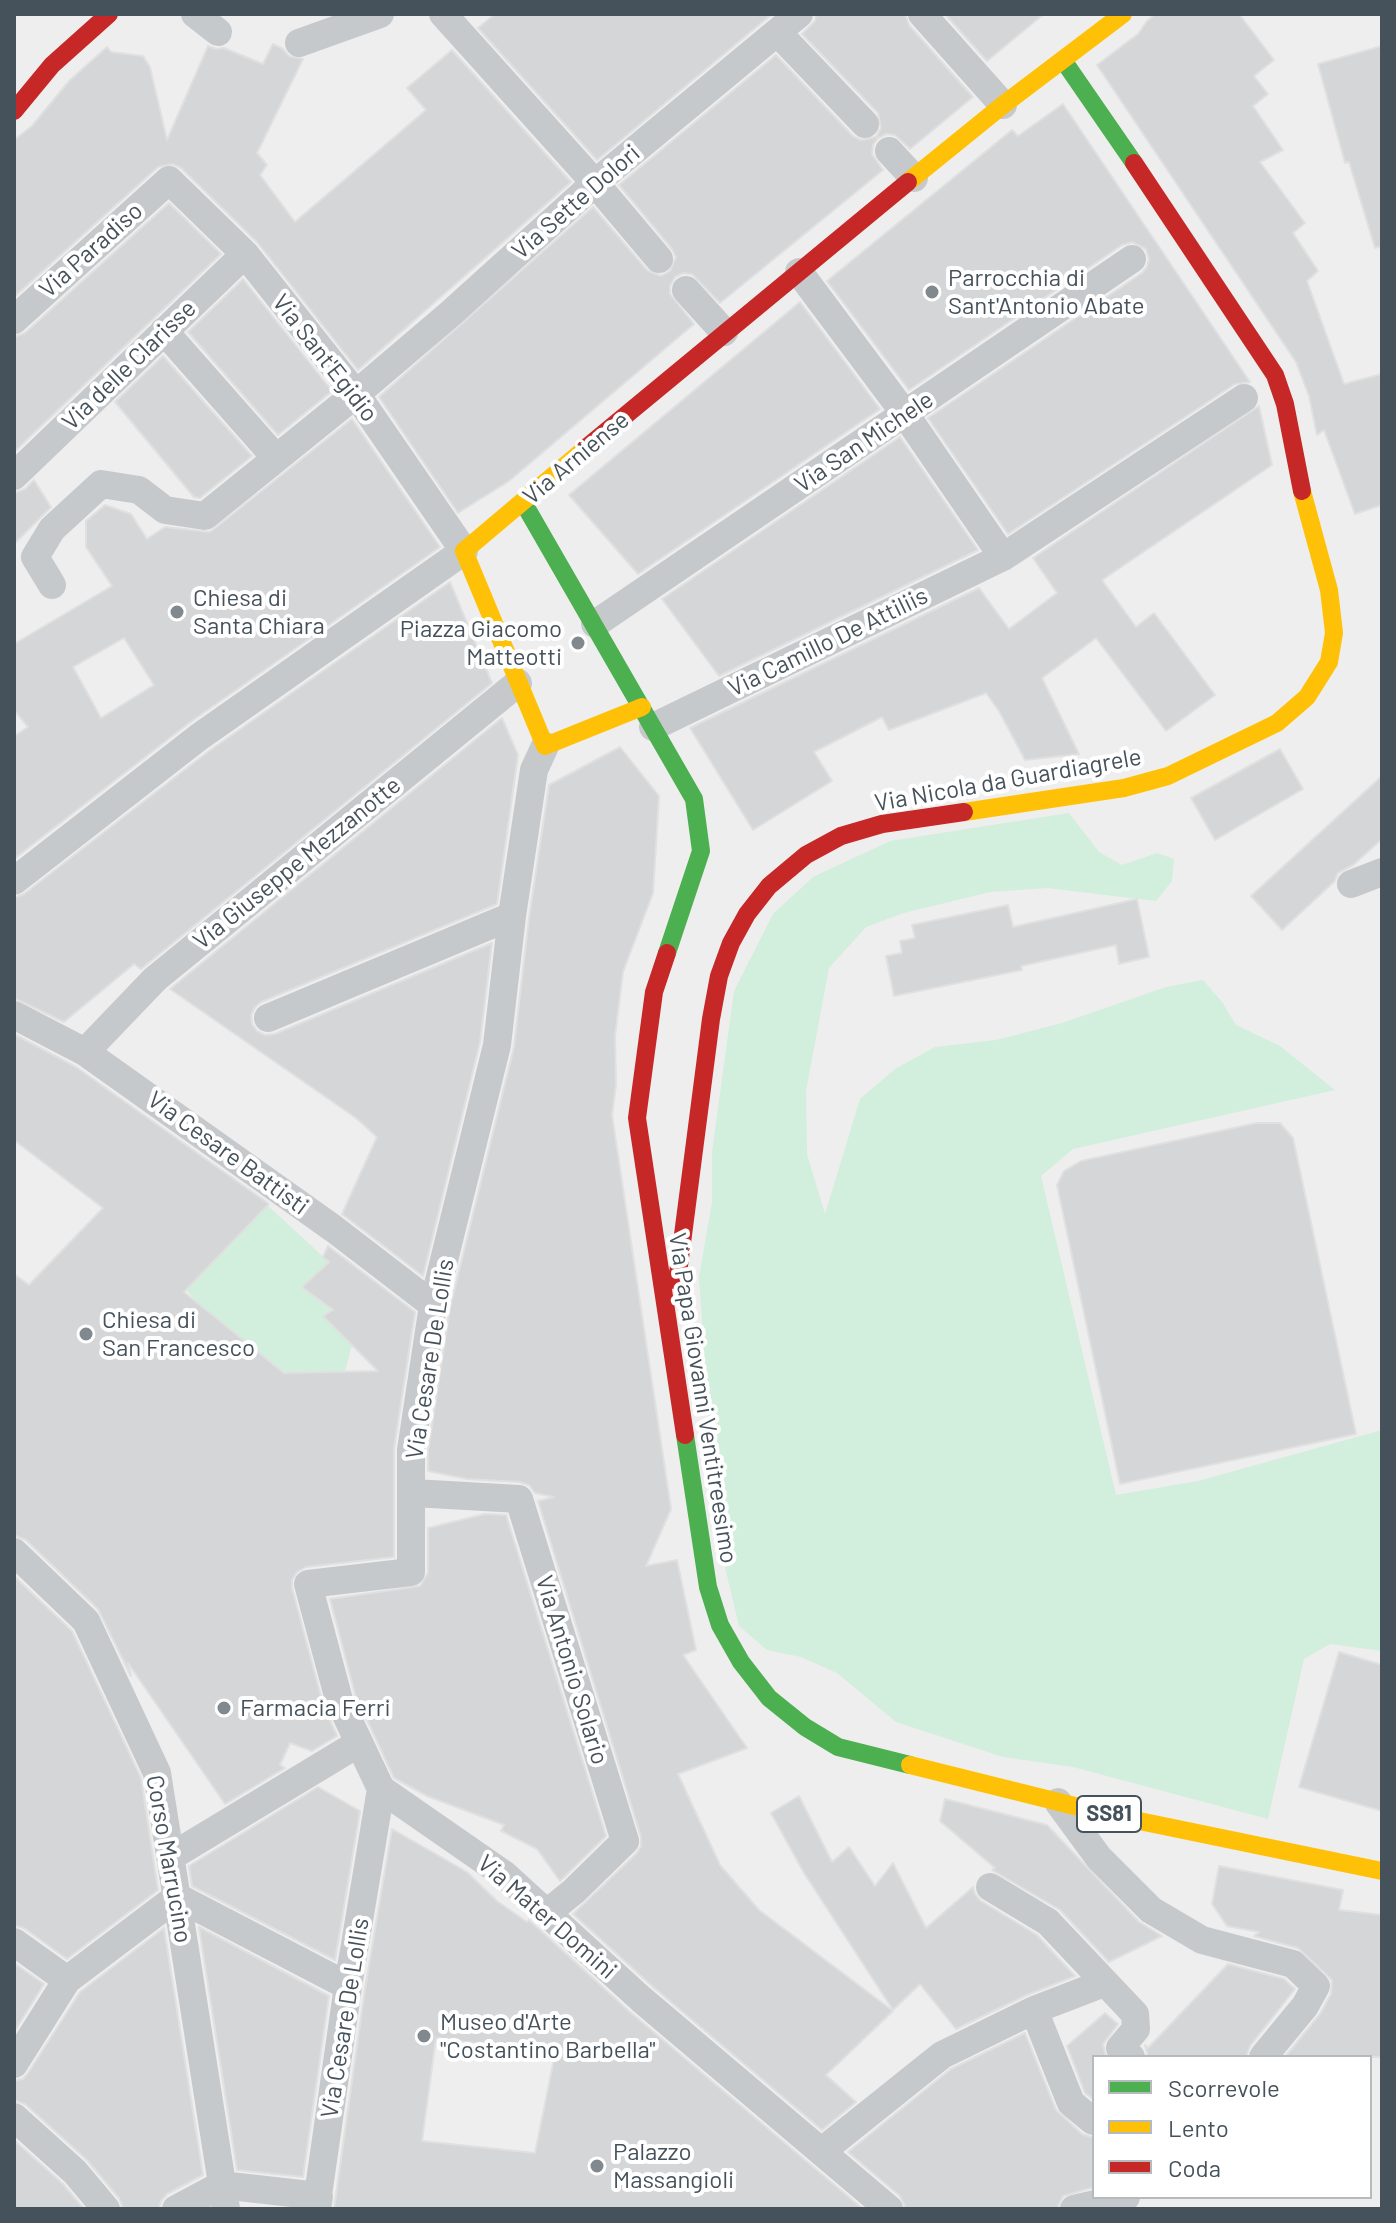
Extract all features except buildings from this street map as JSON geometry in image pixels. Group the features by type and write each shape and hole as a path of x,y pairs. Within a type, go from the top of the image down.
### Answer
{"main road":[{"path":"14,111 52,65 109,14"},
{"name":"Via Arniense","path":"464,551 724,332 1003,105 1123,14"},
{"name":"Via Nicola da Guardiagrele","path":"671,1354 679,1252 719,976 731,943 747,914 769,886 806,855 841,836 882,824 1124,788 1168,776 1277,723 1307,697 1329,662 1334,633 1329,590 1305,504 1285,404 1275,375 1063,60"},
{"name":"Via Papa Giovanni Ventitreesimo","path":"523,502 694,799 701,851 654,992 637,1118 708,1587 727,1637 741,1662 769,1698 805,1727 838,1747 1058,1802 1304,1857 1382,1871"},
{"path":"464,551 545,746 648,717"}],"street":[{"path":"195,14 218,32"},
{"path":"299,43 380,14"},
{"path":"443,14 659,259"},
{"path":"922,14 1003,105"},
{"path":"789,24 865,124"},
{"name":"Via Sette Dolori","path":"52,585 35,557 52,529 101,484 139,490 165,510 205,516 356,394 595,183 789,24"},
{"path":"889,151 914,178"},
{"name":"Via Sant'Egidio","path":"169,180 245,254 356,394 464,551"},
{"name":"Via Paradiso","path":"14,320 169,180"},
{"name":"Via delle Clarisse","path":"14,476 245,254"},
{"name":"Via San Michele","path":"595,624 1132,259"},
{"path":"799,272 905,414 1003,557"},
{"path":"686,290 724,332"},
{"path":"164,331 276,458"},
{"name":"Via Camillo De Attiliis","path":"648,717 1003,557 1244,398"},
{"name":"Via Arniense","path":"14,881 199,737 464,551"},
{"name":"Via Giuseppe Mezzanotte","path":"85,1052 155,979 518,683"},
{"name":"Via Cesare De Lollis","path":"317,2205 348,1986 381,1789 339,1700 308,1584 411,1572 411,1450 433,1305 497,1045 534,770 545,746"},
{"path":"1351,884 1382,872"},
{"path":"268,1018 512,916"},
{"name":"Via Cesare Battisti","path":"14,1015 85,1052 334,1229 433,1305"},
{"name":"Via Antonio Solario","path":"413,1493 519,1499 625,1841 547,1913"},
{"name":"Corso Marrucino","path":"14,1552 86,1621 157,1773 224,2197"},
{"path":"172,1856 359,1743"},
{"name":"Via Mater Domini","path":"381,1789 505,1875 641,1999 889,2209"},
{"path":"1058,1802 1099,1858 1195,1948 1293,1964 1316,1986 1305,2006 1265,2055"},
{"path":"990,1887 1048,1922 1104,1983 1139,2010 1136,2029 1120,2048 1129,2055"},
{"path":"14,2064 67,1980 177,1897 348,1986"},
{"path":"14,1942 67,1980"},
{"path":"822,2151 942,2055 1034,2010 1104,1983"},
{"path":"1034,2010 1071,2103 1092,2120"},
{"path":"14,2117 75,2172 106,2209"},
{"path":"176,2209 224,2197 317,2205"},
{"path":"1074,2209 1117,2199"}],"green space":[{"path":"1069,813 1099,852 1122,865 1157,853 1174,859 1172,881 1156,901 1047,888 990,892 904,913 866,927 829,968 806,1091 807,1154 825,1214 860,1099 895,1069 935,1047 996,1040 1062,1023 1166,987 1203,980 1236,1025 1280,1046 1335,1090 1073,1149 1041,1176 1116,1495 1198,1481 1382,1430 1382,1651 1330,1644 1304,1659 1268,1819 1073,1767 1003,1757 896,1722 837,1673 801,1657 767,1650 739,1626 717,1534 699,1277 712,1202 712,1152 734,991 773,914 813,877 890,841"},
{"path":"267,1205 329,1262 302,1287 333,1311 324,1316 352,1345 345,1372 284,1373 197,1303 186,1289"}],"traffic: fast":[{"path":"1063,60 1134,163"},
{"path":"523,502 694,799 701,851 667,953"},
{"path":"685,1435 708,1587 720,1625 741,1662 769,1698 805,1727 838,1747 910,1765"}],"traffic: slow":[{"path":"908,182 1123,14"},
{"path":"586,448 464,551 545,746 642,707"},
{"path":"964,812 1124,788 1168,776 1277,723 1307,697 1329,662 1334,633 1329,590 1302,491"},
{"path":"910,1765 1115,1816 1382,1871"}],"traffic: jam":[{"path":"14,111 52,65 109,14"},
{"path":"1134,163 1275,375 1285,404 1302,491"},
{"path":"586,448 908,182"},
{"path":"677,1281 719,976 731,943 747,914 769,886 806,855 841,836 882,824 964,812"},
{"path":"667,953 654,992 637,1118 685,1435"}],"place":[{"name":"Parrocchia di Sant'Antonio Abate","path":"932,292"},
{"name":"Chiesa di Santa Chiara","path":"177,612"},
{"name":"Piazza Giacomo Matteotti","path":"578,643"},
{"name":"Chiesa di San Francesco","path":"86,1334"},
{"name":"Farmacia Ferri","path":"224,1708"},
{"name":"Museo d'Arte \"Costantino Barbella\"","path":"424,2036"},
{"name":"Palazzo Massangioli","path":"597,2166"}]}
